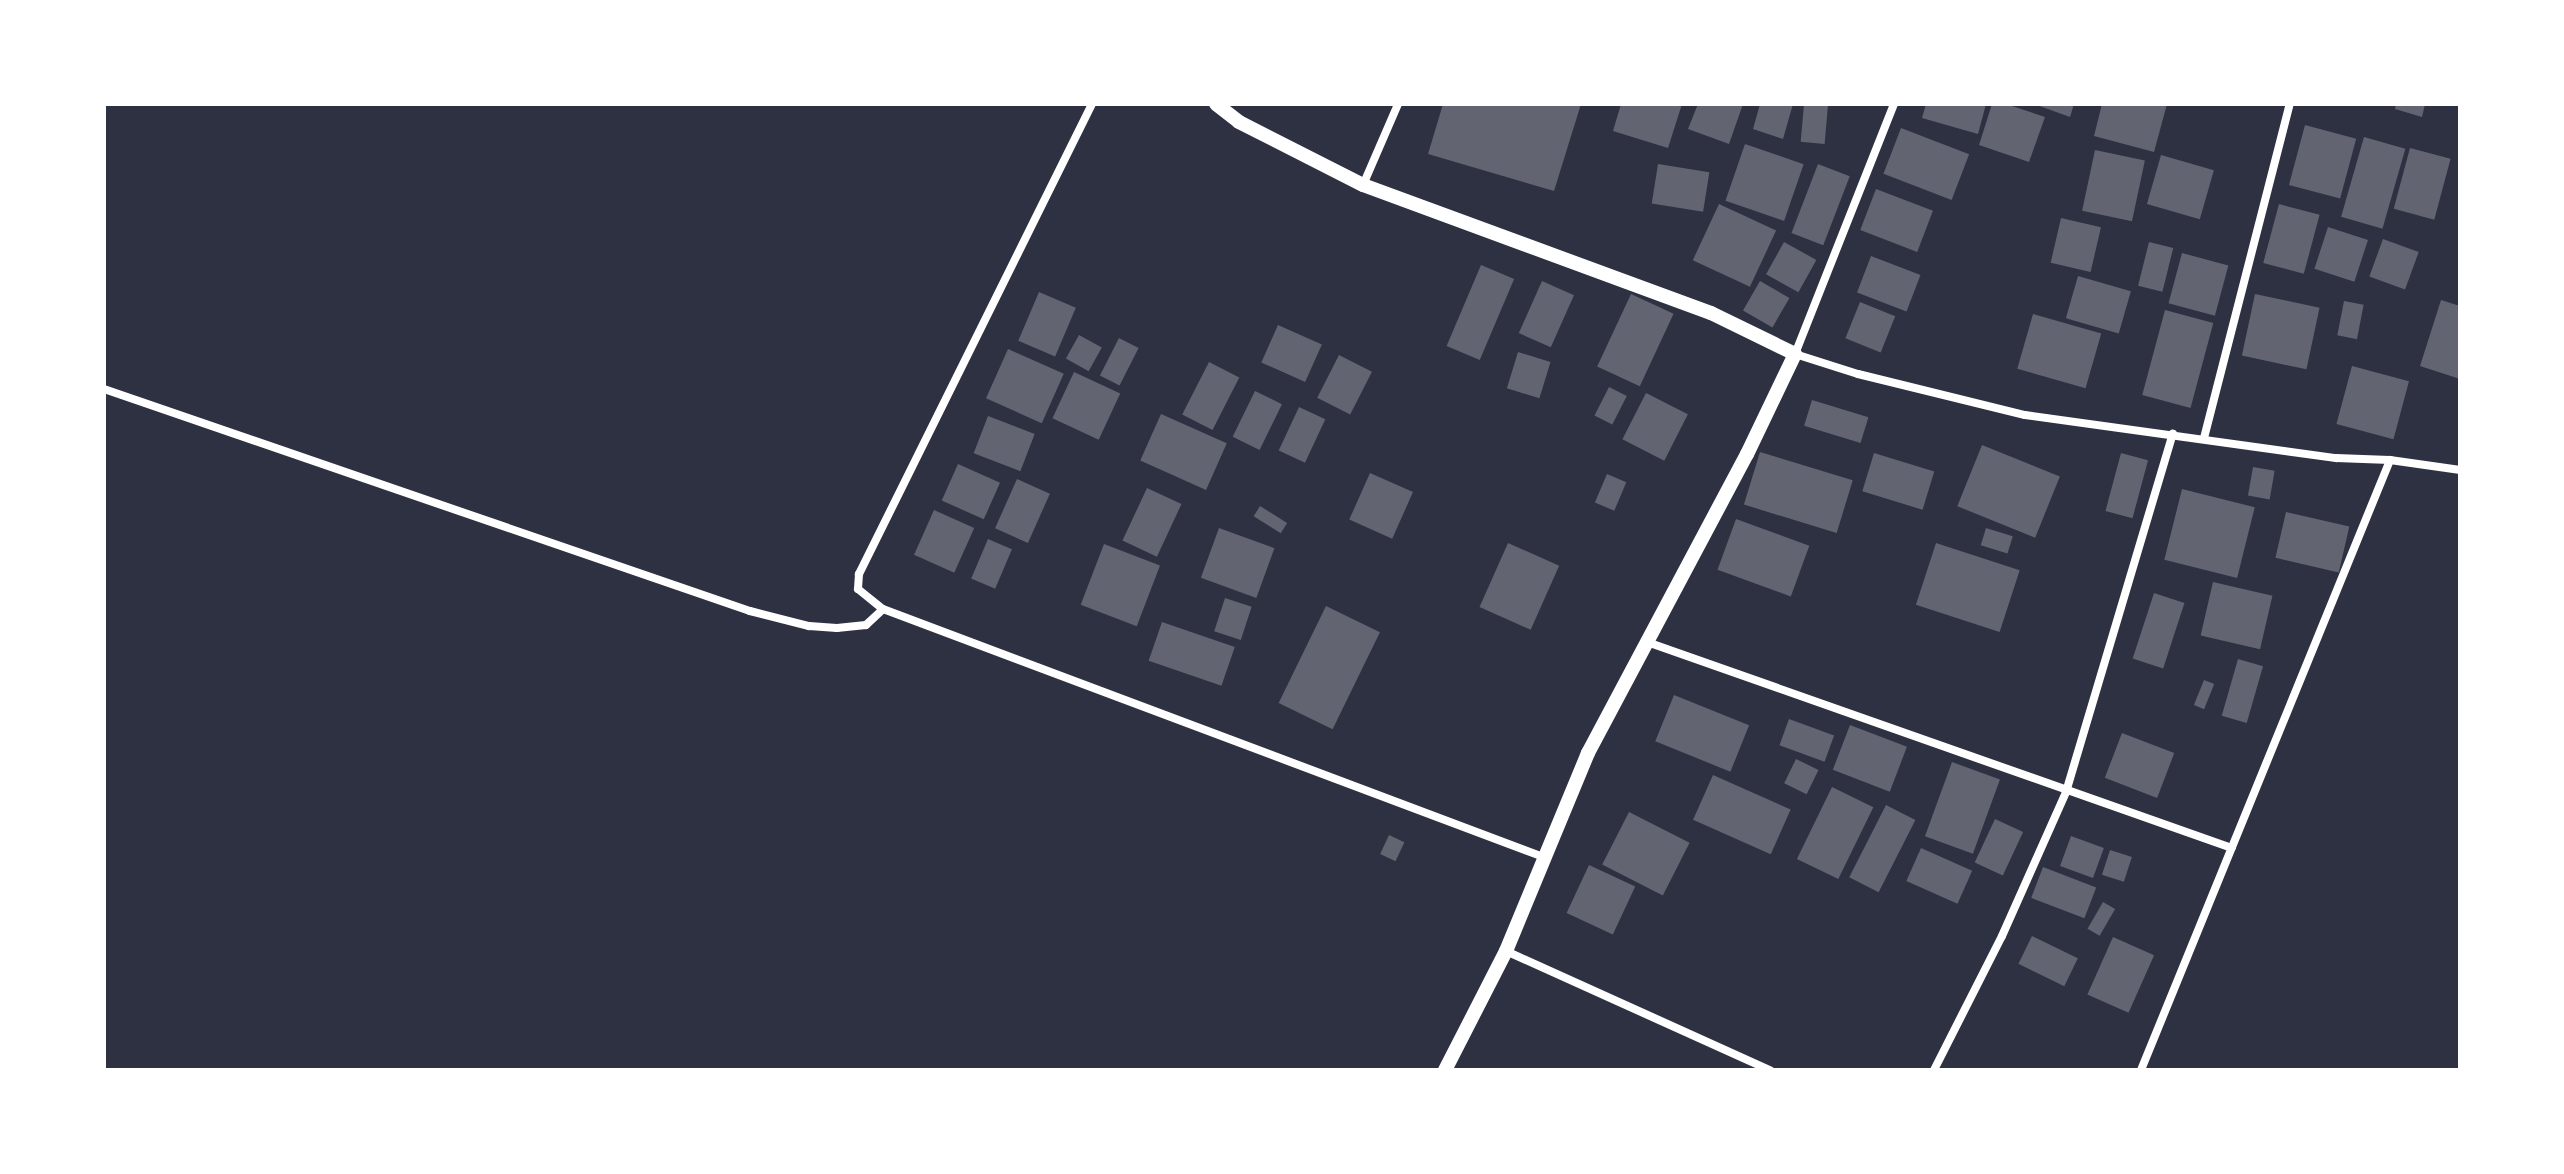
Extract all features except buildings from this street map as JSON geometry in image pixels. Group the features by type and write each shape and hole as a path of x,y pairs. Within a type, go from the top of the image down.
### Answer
{"street":[{"path":"1092,104 859,574 858,589 883,609 1546,858"},
{"path":"1216,104 1239,122 1363,185 1711,313 1795,354 1858,374 1997,409 2336,458 2390,460 2460,470"},
{"path":"1363,185 1398,104"},
{"path":"1445,1070 1506,951 1588,753 1747,454 1795,354 1894,104"},
{"path":"2204,438 2290,104"},
{"path":"104,389 750,611 809,626 837,628 866,625 883,609"},
{"path":"1934,1070 2002,936 2066,792 2173,434"},
{"path":"2141,1070 2390,460"},
{"path":"1647,642 2232,848"},
{"path":"1506,951 1770,1070"}]}
